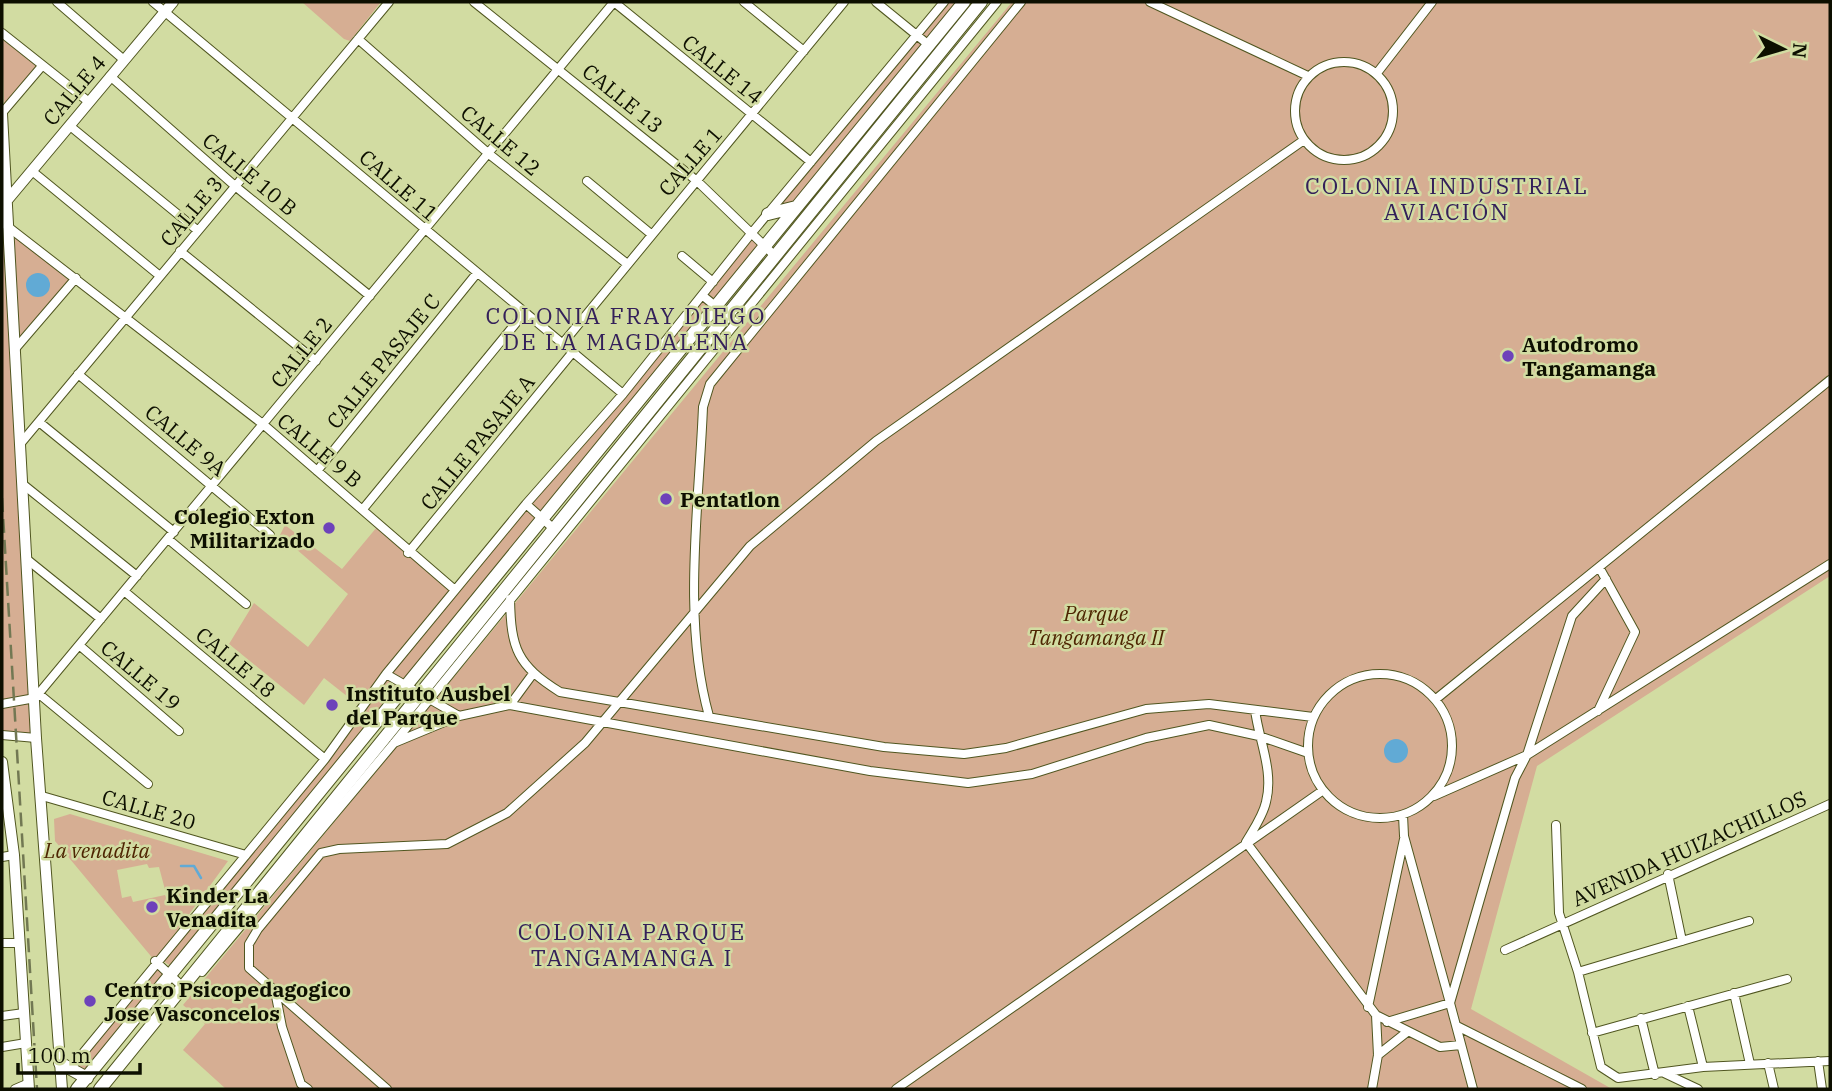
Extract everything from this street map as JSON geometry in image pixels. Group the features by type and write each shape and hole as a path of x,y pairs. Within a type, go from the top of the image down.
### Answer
{"main road":[{"name":"CALLE 4","path":"4,204 173,2"},
{"path":"100,1089 370,764 511,581 731,319 775,256 898,113 964,2"},
{"path":"77,1089 884,100 981,2"},
{"path":"2,113 4,204 37,696 36,737 64,1066 62,1089"},
{"path":"768,214 796,206"},
{"path":"2,762 14,855 29,1086"},
{"path":"64,1066 87,1078"}],"street":[{"path":"57,2 124,60"},
{"name":"CALLE 11","path":"153,2 623,394"},
{"name":"CALLE 3","path":"21,443 389,2"},
{"name":"CALLE 13","path":"474,2 697,181 750,235 775,256"},
{"name":"CALLE 2","path":"37,696 614,2"},
{"name":"CALLE 14","path":"614,2 811,162"},
{"path":"744,2 804,51"},
{"name":"CALLE 1","path":"563,343 626,263 752,116 844,2"},
{"path":"876,2 934,49"},
{"path":"64,1066 246,855 325,759 386,674 526,504 623,394 750,235 944,2"},
{"path":"370,764 394,743 424,695 510,598 898,113 997,2"},
{"path":"709,716 702,688 695,613 703,407 710,384 1021,2"},
{"path":"1150,2 1308,76"},
{"path":"1377,73 1433,2"},
{"path":"2,33 89,102"},
{"name":"CALLE 12","path":"358,39 489,154 626,263"},
{"path":"1339,61 1353,61 1377,73 1392,97 1394,113 1391,129 1383,142 1371,153 1344,160 1318,153 1304,140 1295,117 1296,102 1308,76 1326,64 1339,61"},
{"path":"2,113 42,66"},
{"name":"CALLE 10 B","path":"110,76 235,186 370,296"},
{"path":"872,89 898,113"},
{"path":"70,125 197,230"},
{"path":"387,1089 249,968 249,944 258,929 321,853 340,849 447,844 507,813 585,743 750,546 876,441 1304,140"},
{"path":"32,170 160,276"},
{"path":"587,181 651,234"},
{"name":"CALLE 9 B","path":"7,226 126,315 264,425 455,590"},
{"path":"180,251 316,361"},
{"path":"682,256 713,282"},
{"name":"CALLE PASAJE C","path":"317,471 477,273"},
{"path":"15,349 76,278"},
{"path":"703,296 731,319"},
{"path":"363,509 525,313"},
{"name":"CALLE PASAJE A","path":"408,552 572,353"},
{"name":"CALLE 9A","path":"78,374 270,535"},
{"path":"1436,699 1830,380"},
{"path":"39,422 171,535 246,604"},
{"path":"25,486 137,576"},
{"path":"526,504 554,529"},
{"path":"29,561 101,619"},
{"path":"1433,796 1450,766 1453,748 1445,714 1436,699 1409,679 1390,674 1371,674 1352,679 1336,688 1313,717 1308,753 1315,779 1322,791 1342,808 1365,818 1404,815 1433,796 1527,755 1830,564"},
{"path":"1598,711 1635,632 1599,567"},
{"path":"1450,1003 1515,778 1527,755 1572,616 1606,579"},
{"path":"511,581 512,634 519,657 533,675 560,692 884,747 964,754 1006,748 1146,709 1209,704 1313,717"},
{"name":"CALLE 18","path":"124,591 325,759"},
{"name":"CALLE 19","path":"79,645 179,730"},
{"path":"386,674 459,716"},
{"path":"510,705 533,675"},
{"path":"2,704 37,696 148,784"},
{"path":"394,743 459,716 510,705 870,771 968,783 1032,774 1146,737 1209,725 1259,736 1308,753"},
{"path":"1246,842 1266,803 1269,766 1259,736 1255,710"},
{"path":"2,735 36,737"},
{"path":"896,1089 1322,791"},
{"name":"CALLE 20","path":"42,796 246,855"},
{"name":"AVENIDA HUIZACHILLOS","path":"1505,950 1668,874 1803,819 1830,804"},
{"path":"1404,815 1405,836 1473,1089"},
{"path":"1556,825 1561,923 1578,972 1601,1067 1609,1075 1618,1078 1750,1063 1830,1061"},
{"path":"1367,1007 1405,836"},
{"path":"1246,842 1367,1007 1407,1032 1440,1047 1461,1045"},
{"path":"2,857 14,855"},
{"path":"1668,874 1682,941"},
{"path":"1578,972 1749,921"},
{"path":"2,943 18,943"},
{"path":"155,961 183,987"},
{"path":"1592,1033 1787,979"},
{"path":"275,991 282,1027 301,1084 308,1089"},
{"path":"1734,993 1750,1063"},
{"path":"1387,1021 1450,1003"},
{"path":"1688,1006 1703,1067"},
{"path":"2,1016 24,1013"},
{"path":"1372,1089 1378,1055 1376,1015"},
{"path":"1641,1018 1660,1074 1698,1089"},
{"path":"1457,1026 1582,1089"},
{"path":"1378,1055 1407,1032"},
{"path":"2,1047 26,1043"},
{"path":"1818,1061 1822,1089"},
{"path":"1768,1063 1774,1089"},
{"path":"15,1089 29,1086"}],"green space":[{"path":"302,2 381,2 350,41 344,39"},
{"path":"946,2 958,2 792,205 775,208"},
{"name":"Parque Tangamanga II","path":"1012,2 1830,2 1830,576 1537,766 1471,1009 1612,1089 226,1089 183,1050 205,1024 183,1005"},
{"path":"2,37 38,67 4,105"},
{"path":"3,211 32,696 2,701 2,213"},
{"path":"11,233 70,281 17,341"},
{"path":"751,239 758,245 714,301 705,295"},
{"path":"701,298 709,305 541,514 531,505"},
{"path":"528,506 537,518 403,682 391,673"},
{"path":"285,525 342,569 377,527 452,591 357,704 324,678 304,705 229,644 254,603 308,647 348,594 280,535"},
{"path":"387,680 396,686 175,969 162,960"},
{"path":"32,702 33,735 2,733 2,707"},
{"name":"La venadita","path":"70,814 228,861 155,961 55,841 54,819","holes":["147,864 149,868 159,867 168,901 165,895 133,902 131,896 122,898 117,870"]},
{"path":"154,963 165,974 82,1075 70,1066"}],"water":[{"path":"38,273 46,277 50,285 46,293 38,297 30,293 26,285 30,277"},
{"path":"1396,739 1404,743 1408,751 1404,759 1396,763 1388,759 1384,751 1388,743"}],"waterway":[{"path":"181,866 194,866 201,878"}],"railway":[{"path":"2,498 37,1089"}],"place":[{"name":"Autodromo Tangamanga","path":"1508,356"},
{"name":"Pentatlon","path":"666,499"},
{"name":"Colegio Exton Militarizado","path":"329,528"},
{"name":"Instituto Ausbel del Parque","path":"332,705"},
{"name":"Kinder La Venadita","path":"152,907"},
{"name":"Centro Psicopedagogico Jose Vasconcelos","path":"90,1001"}],"district":[{"name":"COLONIA INDUSTRIAL AVIACIÓN","path":"1447,198"},
{"name":"COLONIA FRAY DIEGO DE LA MAGDALENA","path":"626,328"},
{"name":"COLONIA PARQUE TANGAMANGA I","path":"632,944"}]}
